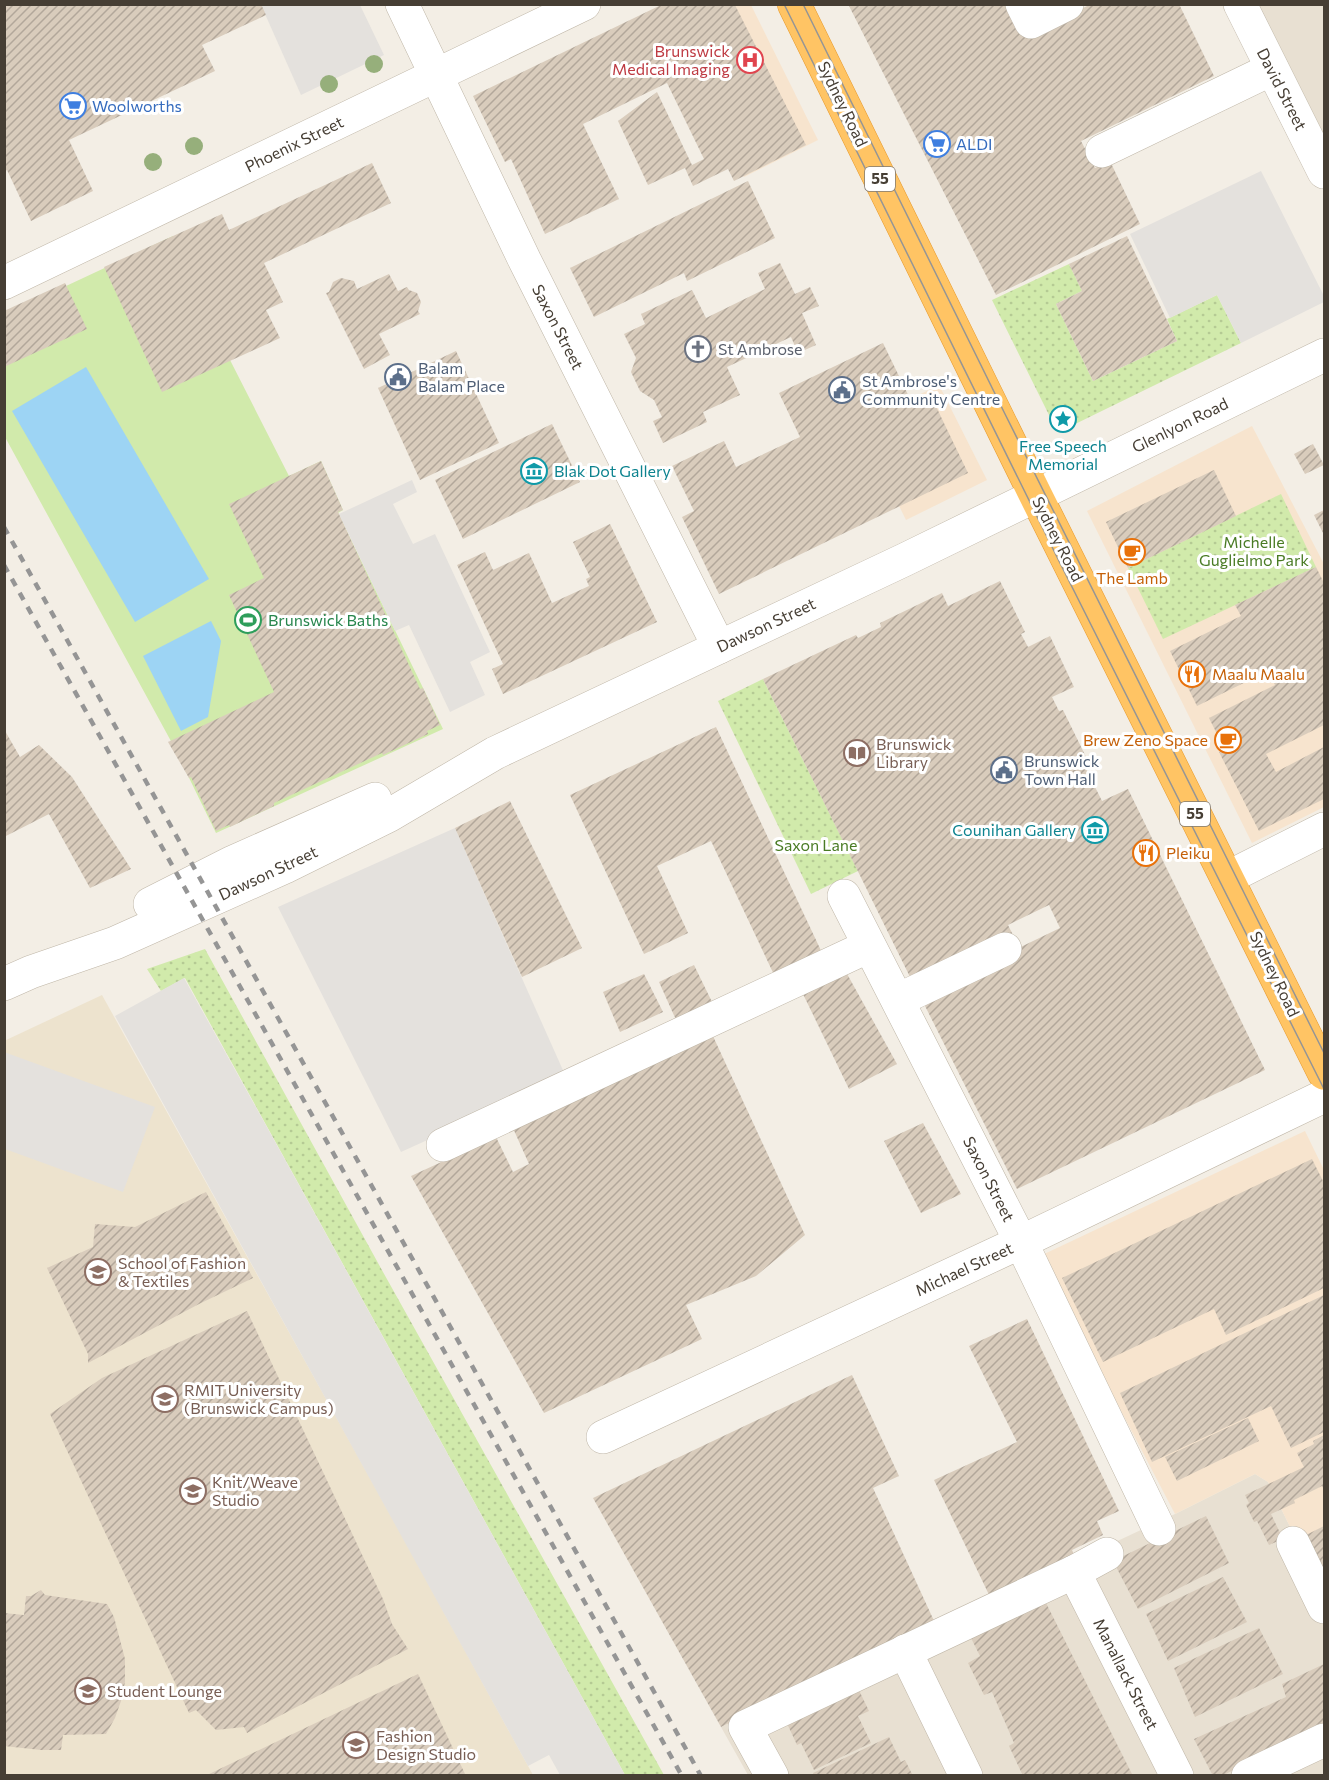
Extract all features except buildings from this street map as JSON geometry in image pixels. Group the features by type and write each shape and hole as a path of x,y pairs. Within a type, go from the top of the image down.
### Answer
{"highway":[{"name":"Sydney Road","path":"794,4 1324,1073"}],"street":[{"name":"Saxon Street","path":"402,4 525,261 719,647"},
{"name":"Phoenix Street","path":"4,283 584,4"},
{"path":"1022,4 1031,22 1067,4"},
{"name":"David Street","path":"1240,4 1324,172"},
{"path":"1102,152 1272,69"},
{"name":"Glenlyon Road","path":"1036,496 1324,355"},
{"name":"Dawson Street","path":"18,978 105,926 234,862 378,797 495,753 1036,496"},
{"path":"1227,878 1324,829"},
{"name":"Saxon Street","path":"843,896 1021,1242 1159,1529"},
{"path":"443,1144 869,946"},
{"path":"898,1000 1005,949"},
{"name":"Michael Street","path":"603,1437 1021,1242 1324,1096"},
{"path":"1293,1543 1323,1601"},
{"path":"772,1776 745,1727 1074,1572 1107,1554"},
{"name":"Manallack Street","path":"1074,1572 1177,1776"},
{"path":"905,1651 966,1776"},
{"path":"1248,1776 1324,1740"}],"shaded area":[{"path":"261,5 360,5 384,55 301,95"},
{"path":"658,5 751,5 818,140 744,177"},
{"path":"1248,5 1324,5 1324,157"},
{"path":"1261,171 1324,296 1324,302 1241,343 1217,295 1170,318 1130,234"},
{"path":"939,385 987,480 906,520 859,424"},
{"path":"1252,426 1324,564 1324,807 1252,843 1087,511"},
{"path":"412,480 417,492 393,504 413,544 435,534 490,652 470,662 485,695 450,712 409,625 395,631 339,514"},
{"path":"455,828 566,1077 401,1152 278,907"},
{"path":"184,978 625,1775 560,1775 549,1755 528,1766 115,1016"},
{"name":"RMIT University (Brunswick Campus)","path":"102,995 533,1775 5,1775 4,1041"},
{"path":"4,1052 155,1107 123,1192 5,1149"},
{"path":"1305,1131 1324,1170 1324,1596 1268,1482 1255,1474 1175,1514 1040,1256"},
{"path":"1255,1474 1268,1482 1324,1596 1324,1775 748,1775 721,1727 1175,1514"}],"green space":[{"name":"Brunswick Baths","path":"173,236 230,360 289,476 321,461 343,510 338,513 443,729 216,833 172,743 5,437 4,315"},
{"path":"1069,264 1082,291 1056,304 1093,381 1177,341 1167,319 1217,295 1241,343 1067,428 1054,425 992,300"},
{"name":"Michelle Guglielmo Park","path":"1281,494 1316,567 1163,639 1128,568"},
{"name":"Saxon Lane","path":"763,679 858,871 811,894 718,701"},
{"path":"205,949 664,1775 625,1775 185,978 161,991 147,969"}],"water":[{"path":"86,367 209,579 135,622 12,411"},
{"path":"211,621 221,641 208,717 181,731 143,656"}],"tram line":[{"path":"784,4 1059,561 1324,1089"},
{"path":"803,4 1324,1053"}],"railway":[{"path":"4,527 701,1776"},
{"path":"4,565 682,1776"}],"place":[{"name":"Brunswick Medical Imaging","path":"750,60"},
{"name":"Woolworths","path":"73,106"},
{"name":"ALDI","path":"937,144"},
{"name":"St Ambrose","path":"698,349"},
{"name":"Balam Balam Place","path":"398,377"},
{"name":"St Ambrose's Community Centre","path":"842,390"},
{"name":"Free Speech Memorial","path":"1063,419"},
{"name":"Blak Dot Gallery","path":"534,471"},
{"name":"The Lamb","path":"1132,552"},
{"name":"Brunswick Baths","path":"248,620"},
{"name":"Maalu Maalu","path":"1192,674"},
{"name":"Brew Zeno Space","path":"1228,740"},
{"name":"Brunswick Library","path":"857,753"},
{"name":"Brunswick Town Hall","path":"1004,770"},
{"name":"Counihan Gallery","path":"1095,830"},
{"name":"Pleiku","path":"1146,853"},
{"name":"School of Fashion & Textiles","path":"98,1272"},
{"name":"RMIT University (Brunswick Campus)","path":"165,1399"},
{"name":"Knit/Weave Studio","path":"193,1491"},
{"name":"Student Lounge","path":"88,1691"},
{"name":"Fashion Design Studio","path":"356,1745"}]}
